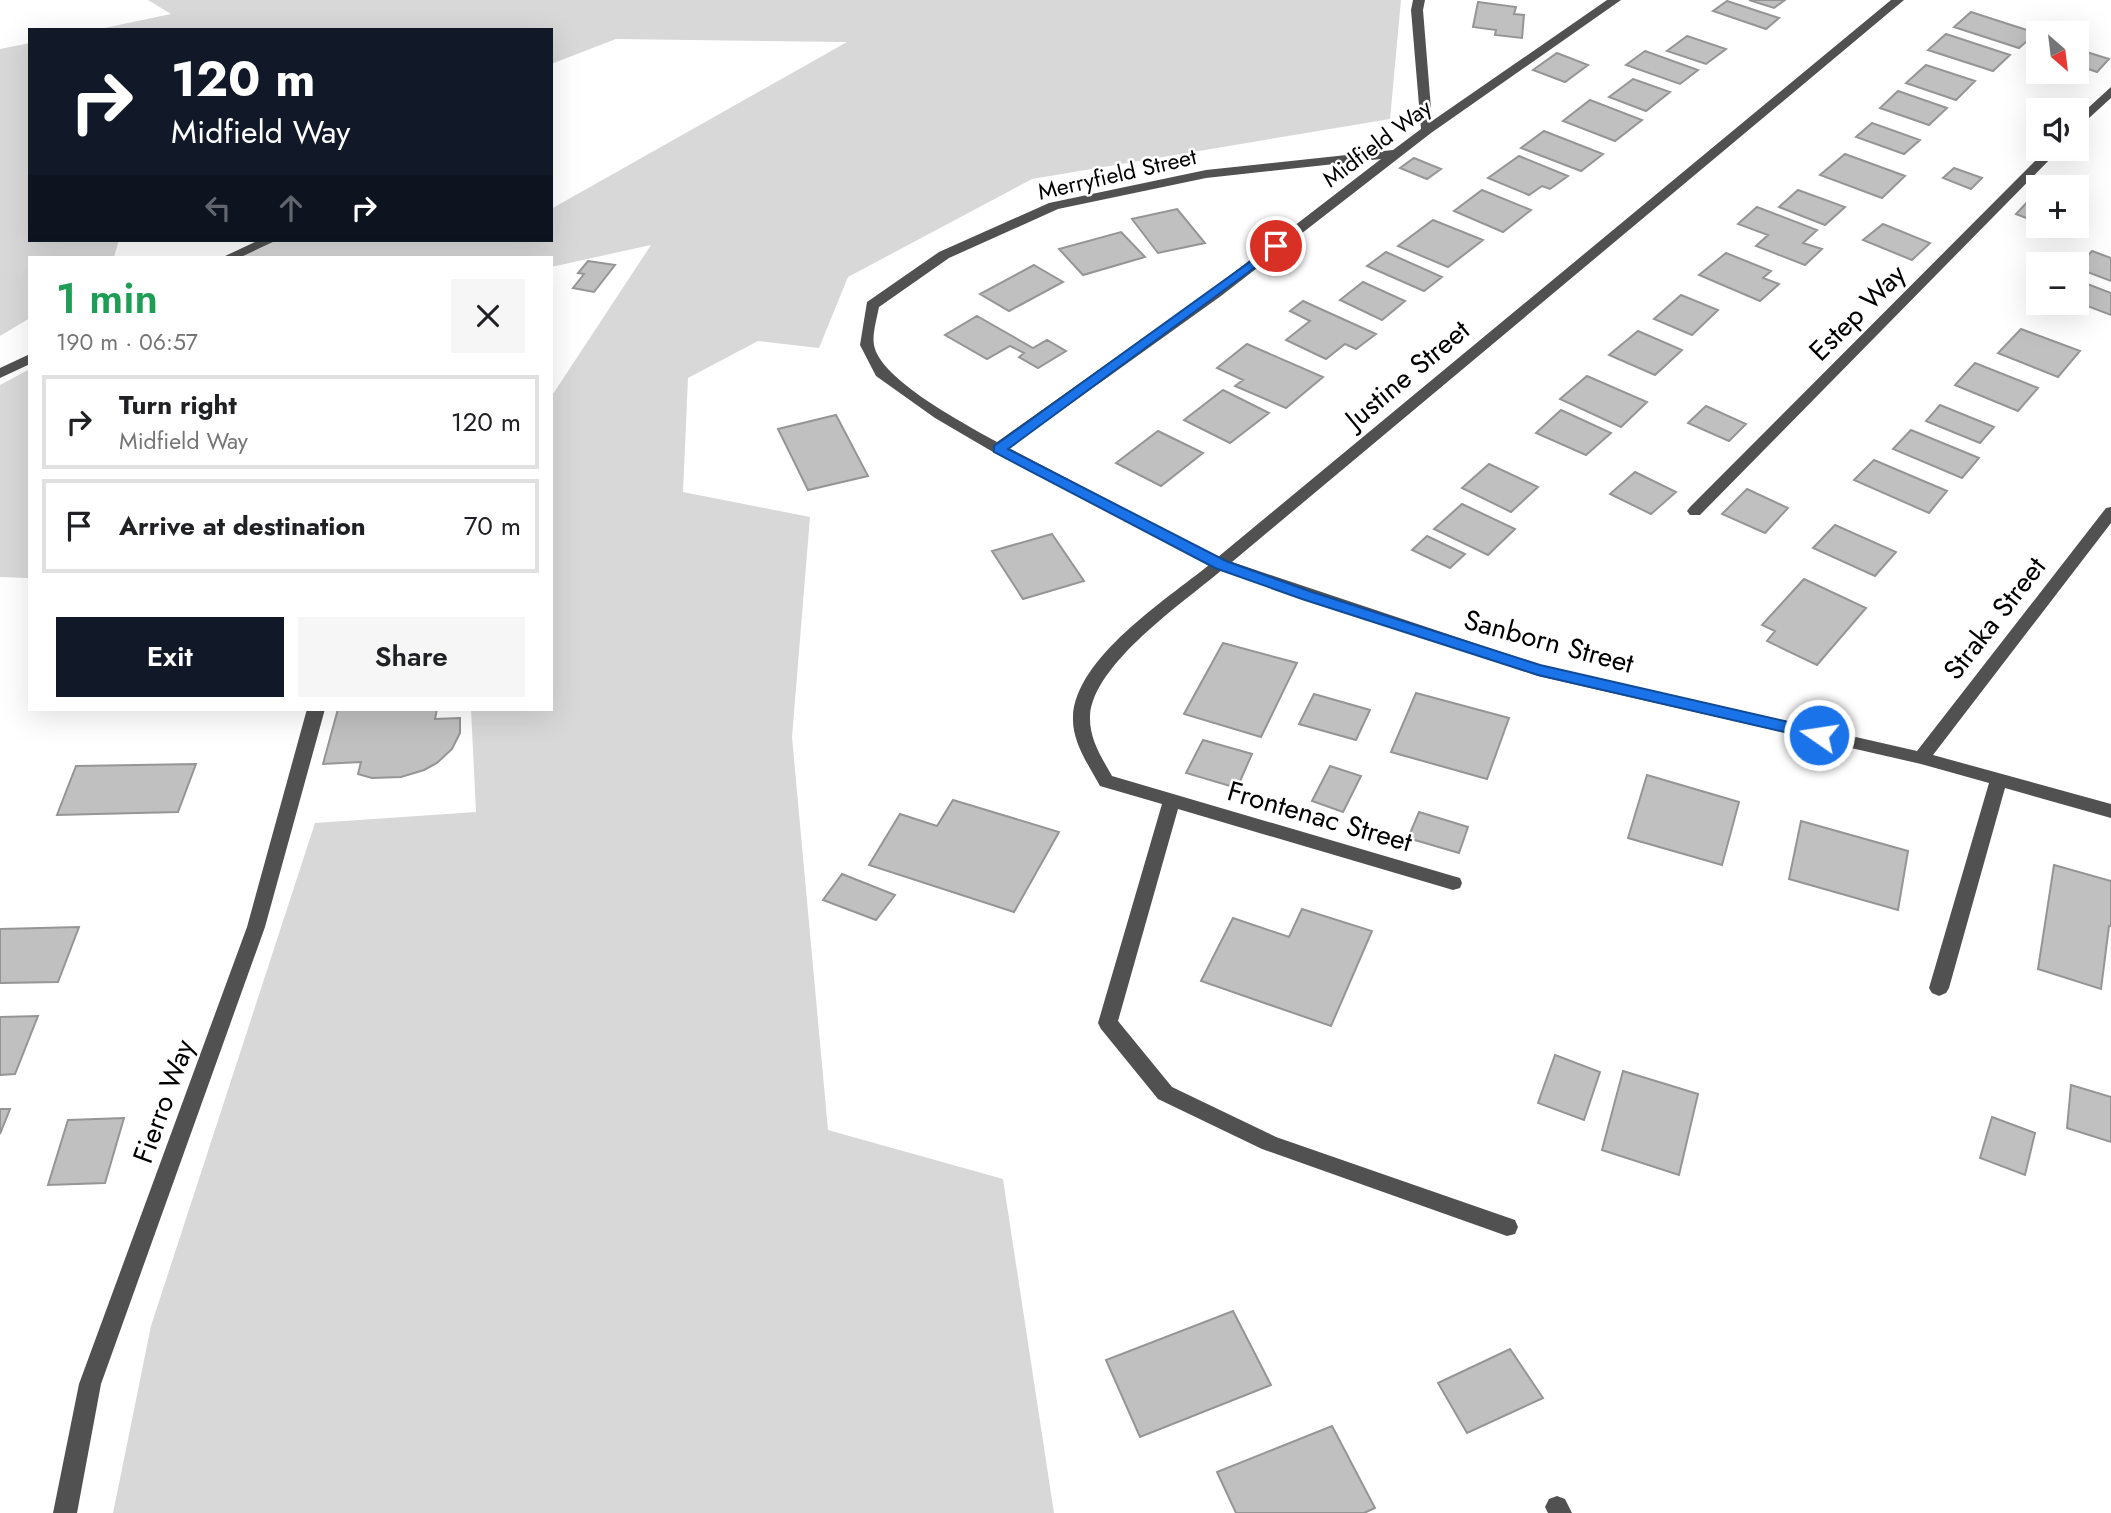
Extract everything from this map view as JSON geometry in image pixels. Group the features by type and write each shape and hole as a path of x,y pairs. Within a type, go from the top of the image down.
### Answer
{"street":[{"path":"1419,0 1417,10 1427,130"},
{"name":"Midfield Way","path":"998,449 1216,293 1427,130 1615,0"},
{"name":"Justine Street","path":"1171,803 1106,781 1084,736 1082,702 1101,666 1898,0"},
{"path":"2089,113 2111,91"},
{"name":"Merryfield Street","path":"998,449 940,415 881,373 867,345 872,305 944,255 1054,206 1206,174 1395,154"},
{"name":"Estep Way","path":"1695,511 2042,161"},
{"path":"232,256 265,242"},
{"path":"0,374 28,359"},
{"name":"Sanborn Street","path":"998,449 1220,564 1307,595 1538,670 1921,758 1998,782 2111,811"},
{"name":"Straka Street","path":"1921,758 2111,512"},
{"name":"Fierro Way","path":"65,1513 90,1384 256,927 315,711"},
{"path":"1939,988 1998,782"},
{"path":"1171,803 1108,1023 1165,1093 1269,1143 1507,1227"},
{"name":"Frontenac Street","path":"1171,803 1452,883"}],"shaded area":[{"path":"148,0 1401,0 1390,119 1032,179 848,277 819,348 758,341 688,378 683,492 810,517 792,737 828,1130 1003,1179 1054,1513 113,1513 151,1326 315,823 476,812 471,711 553,711 553,394 651,245 553,267 553,256 242,256 269,242 553,242 553,208 847,42 616,39 553,63 553,28 104,28 171,14"},
{"path":"28,43 28,242 118,242 114,256 28,256 28,319 0,336 0,49"},
{"path":"28,370 28,578 0,577 0,385"}],"building":[{"path":"1749,0 1785,0 1774,8"},
{"path":"1727,1 1779,18 1766,29 1713,11"},
{"path":"1478,2 1516,7 1514,14 1524,15 1522,38 1495,35 1496,30 1473,27"},
{"path":"1971,12 2026,30 2026,42 2019,48 1954,27"},
{"path":"1946,34 2010,55 1993,71 1928,50"},
{"path":"1687,36 1726,49 1706,64 1667,51"},
{"path":"1645,51 1698,70 1680,84 1626,65"},
{"path":"1557,53 1588,65 1565,82 1533,70"},
{"path":"2090,53 2109,59 2097,72 2090,70"},
{"path":"1926,65 1975,81 1956,100 1906,83"},
{"path":"1633,79 1670,92 1646,111 1609,97"},
{"path":"1898,91 1947,108 1929,125 1880,108"},
{"path":"1590,100 1642,120 1615,141 1563,121"},
{"path":"1872,123 1920,140 1904,154 1856,137"},
{"path":"1544,131 1603,154 1581,171 1521,148"},
{"path":"1845,154 1905,176 1882,198 1820,175"},
{"path":"1519,156 1568,176 1550,189 1542,186 1529,195 1488,178"},
{"path":"1414,158 1441,169 1427,179 1400,168"},
{"path":"1954,168 1982,178 1971,189 1943,178"},
{"path":"1482,190 1531,210 1503,232 1454,211"},
{"path":"1798,190 1845,207 1825,225 1779,207"},
{"path":"2026,203 2026,218 2016,214"},
{"path":"1757,207 1817,230 1803,243 1822,249 1805,265 1756,246 1768,235 1738,224"},
{"path":"1177,209 1205,243 1158,253 1132,219"},
{"path":"1433,220 1483,240 1448,267 1398,246"},
{"path":"1883,224 1930,243 1912,260 1863,240"},
{"path":"1121,232 1145,257 1083,275 1059,249"},
{"path":"2092,251 2111,258 2111,281 2089,273 2089,254"},
{"path":"1386,252 1442,277 1424,291 1367,266"},
{"path":"1726,253 1771,271 1763,278 1779,284 1760,301 1699,275"},
{"path":"588,261 615,265 594,292 573,288 584,274 578,273"},
{"path":"1034,265 1063,282 1009,311 980,294"},
{"path":"1363,282 1405,301 1382,320 1340,300"},
{"path":"2089,285 2111,293 2111,315 2089,307"},
{"path":"1681,295 1718,310 1692,335 1654,319"},
{"path":"1303,301 1376,334 1356,349 1345,344 1326,359 1286,340 1310,321 1290,311"},
{"path":"977,316 1033,348 1047,340 1066,351 1038,368 1019,357 1024,353 1010,346 987,359 945,335"},
{"path":"2021,329 2080,351 2058,377 1998,353"},
{"path":"1638,331 1682,350 1655,375 1609,355"},
{"path":"1247,344 1323,377 1286,408 1235,386 1243,380 1217,368"},
{"path":"1975,363 2038,388 2018,411 1955,385"},
{"path":"1587,376 1647,402 1621,427 1560,399"},
{"path":"1223,390 1269,413 1230,443 1184,420"},
{"path":"1940,405 1994,427 1980,443 1926,421"},
{"path":"1706,406 1746,424 1729,441 1688,423"},
{"path":"1561,410 1611,433 1586,455 1536,433"},
{"path":"836,415 868,476 808,490 778,429"},
{"path":"1911,430 1979,458 1962,478 1893,449"},
{"path":"1158,431 1203,453 1161,486 1116,463"},
{"path":"1874,460 1947,491 1929,513 1854,480"},
{"path":"1489,464 1538,487 1511,512 1462,488"},
{"path":"1635,472 1676,492 1651,514 1610,494"},
{"path":"1747,489 1788,508 1765,533 1722,514"},
{"path":"1462,504 1515,529 1488,555 1434,529"},
{"path":"1835,525 1896,552 1875,576 1813,548"},
{"path":"1052,534 1084,581 1023,599 992,551"},
{"path":"1427,536 1465,554 1450,568 1412,550"},
{"path":"1804,579 1866,608 1817,665 1767,641 1775,631 1762,625"},
{"path":"1223,643 1297,663 1261,737 1184,714"},
{"path":"1416,693 1509,718 1487,779 1391,752"},
{"path":"1314,694 1370,710 1356,740 1299,724"},
{"path":"337,711 437,711 435,719 460,718 460,733 452,749 437,763 424,770 401,777 372,778 358,774 361,762 323,764"},
{"path":"1203,740 1252,754 1237,788 1186,773"},
{"path":"196,764 178,812 57,815 76,766"},
{"path":"1330,766 1361,776 1343,812 1312,801"},
{"path":"1647,775 1739,802 1722,865 1628,838"},
{"path":"953,800 1059,832 1014,912 869,865 900,814 937,826"},
{"path":"1419,812 1468,827 1459,853 1408,838"},
{"path":"1801,821 1908,851 1898,910 1789,879"},
{"path":"2054,865 2111,881 2111,926 2101,989 2038,969"},
{"path":"842,874 895,895 876,920 823,900"},
{"path":"1302,909 1372,931 1331,1026 1201,981 1233,918 1289,937"},
{"path":"79,927 58,982 0,983 0,929"},
{"path":"38,1016 15,1074 0,1075 0,1017"},
{"path":"1555,1055 1600,1072 1584,1120 1538,1103"},
{"path":"1623,1071 1698,1094 1679,1175 1602,1150"},
{"path":"2071,1085 2111,1097 2111,1142 2067,1128"},
{"path":"0,1109 10,1109 0,1134"},
{"path":"1992,1117 2035,1133 2025,1175 1980,1158"},
{"path":"124,1118 105,1183 48,1185 68,1120"},
{"path":"1233,1311 1271,1385 1140,1437 1106,1360"},
{"path":"1510,1349 1543,1398 1467,1433 1438,1383"},
{"path":"1332,1426 1375,1508 1364,1513 1236,1513 1217,1472"}],"route":[{"path":"1276,246 1216,293 998,449 1220,564 1307,595 1538,670 1819,735"}]}
